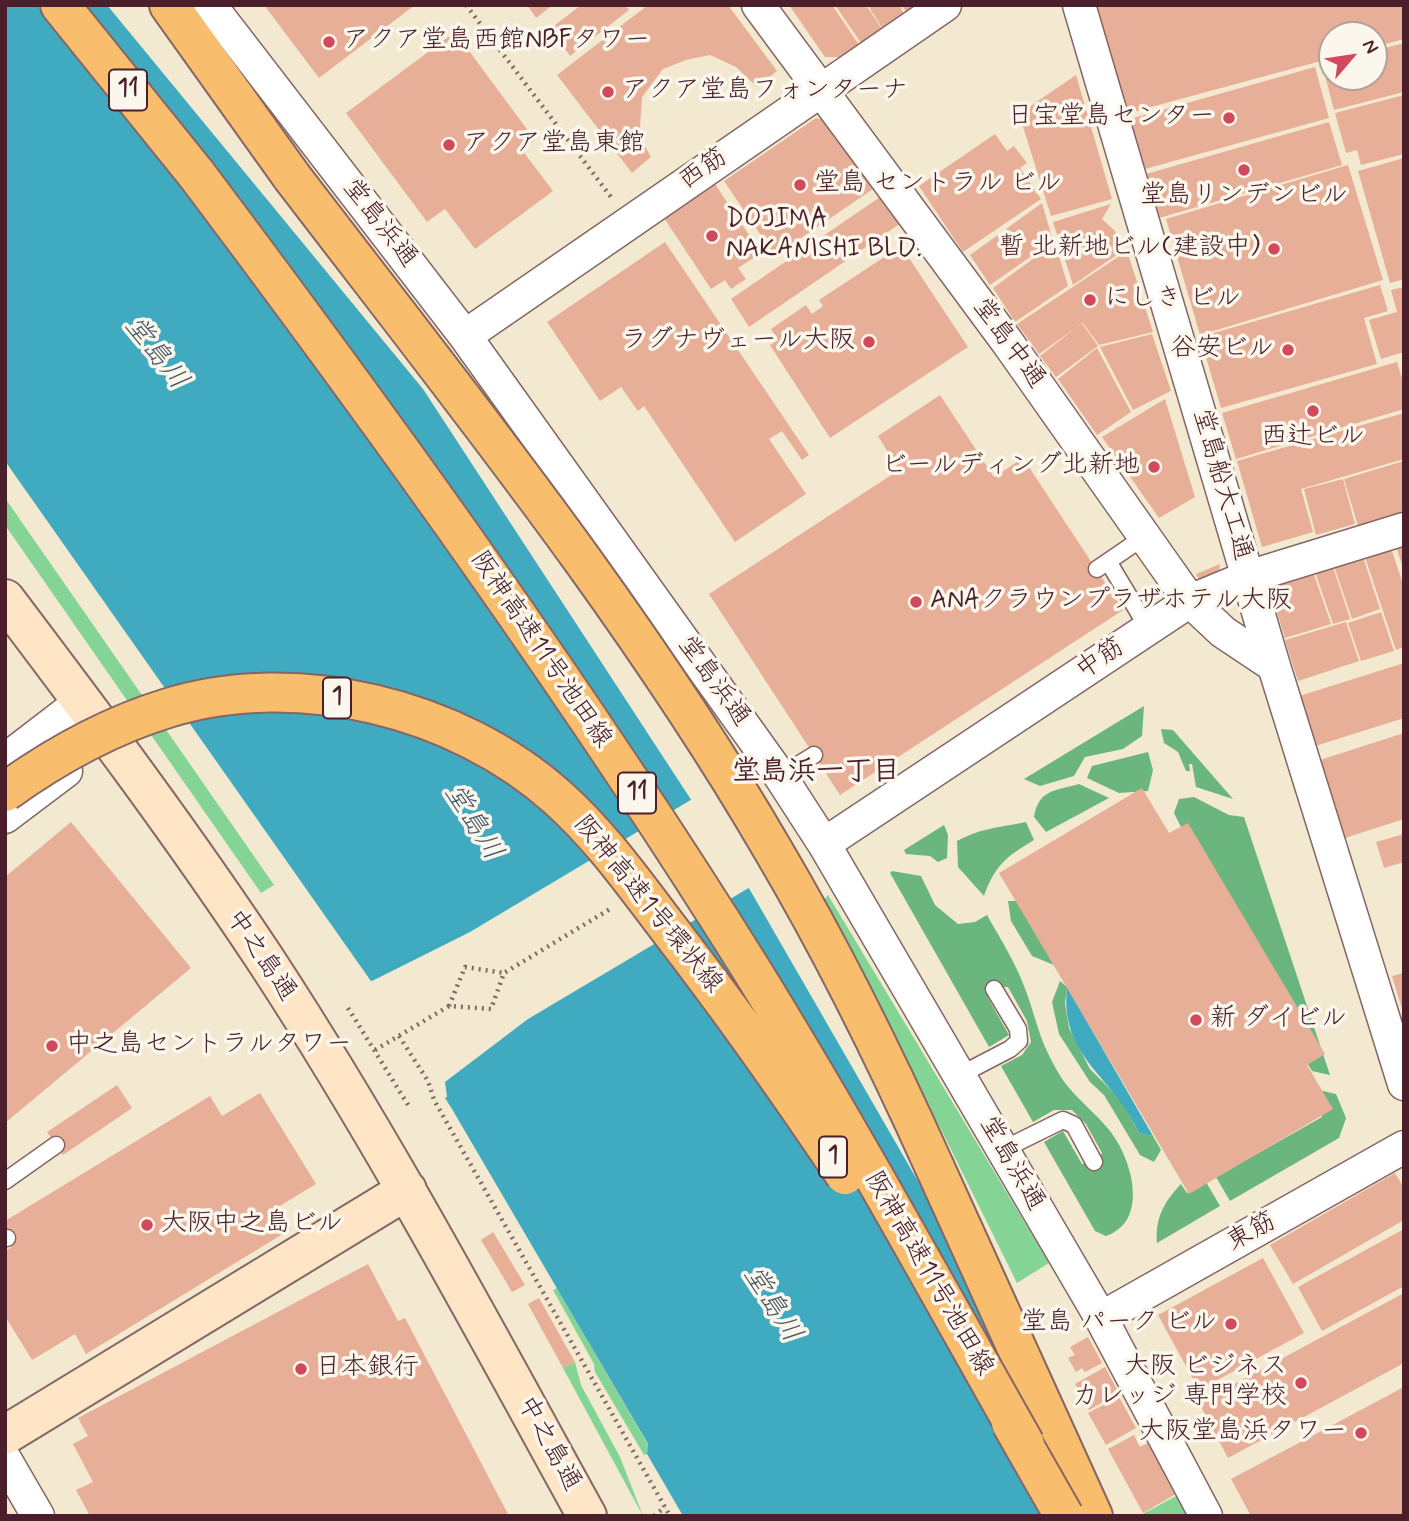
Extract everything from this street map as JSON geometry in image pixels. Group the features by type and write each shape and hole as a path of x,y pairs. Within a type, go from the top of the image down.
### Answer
{"highway":[{"name":"阪神高速11号池田線","path":"60,5 197,176 330,352 457,528 582,710 766,994 1025,1444"},
{"path":"186,11 292,177 589,572 657,669 772,847 882,1050 1093,1516"},
{"name":"阪神高速1号環状線","path":"5,792 77,746 123,723 170,707 215,698 263,694 315,695 388,708 461,733 510,761 556,796 596,835 716,990 799,1106 1025,1444 1064,1516"}],"street":[{"name":"堂島中通","path":"758,5 1008,343 1190,601 1223,632 1274,666"},
{"name":"西筋","path":"465,336 945,5"},
{"name":"堂島船大工通","path":"1079,5 1274,666 1404,1084"},
{"name":"堂島浜通","path":"186,11 465,336 780,776 824,844 1101,1318 1206,1516"},
{"name":"中筋","path":"824,844 1190,601 1248,577 1404,529"},
{"name":"中之島通","path":"5,599 82,701 267,962 407,1190 587,1516"},
{"path":"5,760 82,701"},
{"path":"5,817 108,738"},
{"name":"東筋","path":"1101,1318 1404,1147"},
{"path":"5,1435 407,1190"},
{"path":"5,1459 38,1516"}],"lane":[{"path":"1144,537 1103,566 1148,628"},
{"path":"780,776 814,755"},
{"path":"960,1074 1019,1041 1018,1029 994,989"},
{"path":"1002,1150 1063,1121 1074,1125 1094,1162"},
{"path":"5,1181 56,1145"}],"path":[{"path":"466,5 629,222"},
{"path":"375,1050 449,1006 491,1009 504,973 465,967 449,1006"},
{"path":"348,1008 411,1108"},
{"path":"400,1035 428,1081 434,1100 546,1304 670,1516"},
{"path":"654,1516 666,1507"}],"green space":[{"path":"5,498 274,885 261,893 5,525"},
{"path":"1144,706 1142,736 1123,749 1085,757 1074,776 1040,786 1024,779"},
{"path":"1161,729 1173,730 1233,799 1196,787 1192,764 1189,764 1190,771 1186,771 1178,752 1164,743"},
{"path":"1148,752 1153,770 1148,791 1119,793 1087,778 1092,766"},
{"path":"1079,784 1109,798 1046,832 1034,817 1040,801 1049,793"},
{"path":"1194,797 1229,815 1244,817 1330,1075 1312,1071 1301,1053 1174,813 1179,799"},
{"path":"1026,822 1034,840 1003,862 984,896 958,867 957,841 983,830"},
{"path":"944,825 948,835 947,858 938,862 930,856 906,854 904,850"},
{"path":"892,871 921,876 935,905 958,924 975,922 987,915 1020,977 1042,1040 1056,1069 1070,1089 1110,1131 1125,1157 1133,1188 1132,1204 1128,1217 1120,1228 1106,1236 1095,1231 1044,1142 1063,1131 1082,1164 1099,1158 1102,1153 1086,1124 1072,1110 1054,1110 1033,1122 1001,1066 1022,1055 1031,1042 1027,1021 1008,987 1001,987 988,998 1009,1035 989,1047 890,873"},
{"path":"828,895 1049,1263 1017,1283 917,1081 821,903"},
{"path":"1008,901 1017,901 1054,965 1032,956 1011,921"},
{"path":"1060,981 1067,987 1065,1003 1069,1028 1090,1069 1123,1102 1139,1133 1153,1136 1161,1150 1154,1162 1140,1155 1104,1095 1090,1082 1059,1034 1052,1002"},
{"path":"1323,1091 1336,1094 1346,1118 1339,1138 1230,1201 1216,1177 1322,1117 1311,1095"},
{"path":"1206,1182 1220,1206 1157,1243 1159,1218 1175,1191 1181,1184 1187,1193"},
{"path":"557,1288 648,1445 647,1454 644,1455 595,1372 594,1364 553,1290"},
{"path":"575,1362 581,1385 620,1457 643,1516 563,1368"},
{"path":"1178,1495 1189,1516 1139,1516"}],"water":[{"name":"堂島川","path":"5,5 107,5 423,389 750,890 1111,1516 683,1516 647,1454 648,1444 452,1109 373,984 5,461"},
{"path":"1067,987 1153,1136 1139,1133 1129,1114 1080,1050 1067,1011"}],"pier":[{"path":"694,798 752,886 528,1019 445,1082 447,1097 444,1098 366,980 372,981 470,932"}],"building":[{"name":"アクア堂島西館NBFタワー","path":"264,5 415,5 319,78"},
{"path":"527,5 553,5 536,18"},
{"path":"581,5 625,5 629,10 570,56 550,29"},
{"name":"アクア堂島フォンターナ","path":"648,5 728,5 777,71 757,87 736,67 710,55 663,69 642,97 642,141 651,157 632,173 557,75"},
{"path":"789,5 832,5 859,45 842,57 825,57"},
{"path":"835,5 866,5 882,29 861,43"},
{"path":"868,5 899,5 904,14 882,28"},
{"path":"902,5 918,5 906,12"},
{"path":"1096,5 1404,5 1404,39 1388,43 1388,21 1318,21 1318,62 1125,114"},
{"name":"アクア堂島東館","path":"455,32 535,140 522,150 553,191 475,249 445,209 427,222 346,113"},
{"path":"1404,43 1404,92 1334,110 1329,91 1388,91 1388,47"},
{"name":"日宝堂島センター","path":"1315,67 1318,91 1322,91 1329,118 1145,169 1130,119"},
{"path":"1076,75 1112,199 1051,216 1019,114"},
{"path":"1404,95 1404,154 1361,165 1357,150 1346,153 1335,113"},
{"name":"堂島 セントラル ビル","path":"816,118 832,122 872,181 873,189 775,256 724,181"},
{"name":"堂島リンデンビル","path":"1329,122 1342,165 1159,218 1146,174"},
{"path":"995,134 1007,151 1014,146 1027,163 1020,168 1041,199 963,252 919,186"},
{"path":"1404,158 1404,279 1390,283 1358,171"},
{"name":"暫 北新地ビル(建設中)","path":"1348,165 1383,280 1200,335 1166,219"},
{"name":"DOJIMA NAKANISHI BLD.","path":"715,184 761,253 738,268 746,279 731,289 725,280 711,289 664,218"},
{"path":"883,195 901,223 749,327 731,299"},
{"path":"1042,203 1053,241 990,285 970,255"},
{"path":"1111,204 1102,219 1115,231 1121,252 1073,285 1053,222"},
{"path":"665,242 809,455 802,460 782,431 769,439 806,494 735,542 644,406 638,411 621,387 600,401 547,322"},
{"path":"1055,243 1068,286 1015,322 993,288"},
{"name":"ラグナヴェール大阪","path":"901,246 968,347 830,438 770,345 778,340 771,329 806,305 812,314 823,306 819,300"},
{"name":"にしき ビル","path":"1127,251 1153,332 1099,345 1083,323 1114,301 1039,354 1017,324"},
{"name":"谷安ビル","path":"1380,285 1388,311 1364,318 1377,364 1221,408 1200,337"},
{"path":"1404,287 1404,352 1381,359 1369,320 1397,312 1391,290"},
{"path":"1082,323 1098,346 1056,377 1040,356"},
{"path":"1152,334 1171,391 1133,410 1100,347"},
{"path":"1097,348 1131,412 1097,435 1058,379"},
{"name":"西辻ビル","path":"1397,362 1404,385 1404,409 1236,459 1222,413"},
{"name":"ANAクラウンプラザホテル大阪","path":"940,395 994,477 1023,458 1123,610 840,795 709,594 899,470 878,436"},
{"name":"ビールディング北新地","path":"1165,399 1195,497 1159,518 1102,437"},
{"path":"1404,413 1404,459 1301,489 1313,532 1262,547 1237,461"},
{"path":"1404,461 1404,512 1358,526 1344,479"},
{"path":"1343,479 1355,524 1316,535 1304,489"},
{"path":"1404,547 1404,567 1403,568 1397,549"},
{"path":"1391,548 1404,587 1404,647 1396,650 1365,557"},
{"path":"1363,557 1380,609 1352,619 1334,566"},
{"path":"1220,564 1219,574 1201,583 1196,574"},
{"path":"1333,567 1350,619 1333,624 1315,572"},
{"path":"1313,572 1331,624 1285,638 1272,597 1275,585"},
{"path":"1381,612 1394,651 1361,661 1348,623"},
{"path":"1346,622 1359,661 1298,681 1285,640"},
{"path":"1404,663 1404,718 1309,748 1293,698"},
{"path":"1404,733 1404,819 1345,838 1320,760"},
{"name":"新 ダイビル","path":"1142,788 1169,833 1188,823 1325,1054 1307,1065 1333,1109 1189,1194 999,873"},
{"name":"中之島セントラルタワー","path":"71,822 191,968 5,1123 5,877"},
{"path":"1404,834 1404,862 1384,868 1376,842"},
{"path":"1404,973 1404,1012 1403,1012 1392,976"},
{"path":"117,1085 132,1108 63,1155 47,1132"},
{"name":"大阪中之島ビル","path":"260,1093 316,1184 278,1207 291,1229 86,1354 75,1334 32,1360 5,1316 5,1251 12,1247 5,1235 5,1221 210,1096 222,1116"},
{"path":"1395,1173 1404,1188 1404,1220 1293,1284 1270,1245"},
{"path":"1404,1229 1404,1286 1322,1331 1298,1287"},
{"path":"493,1232 525,1285 512,1292 481,1240"},
{"name":"堂島 パーク ビル","path":"1263,1258 1304,1333 1199,1390 1158,1315"},
{"name":"日本銀行","path":"368,1264 398,1321 405,1318 509,1516 90,1516 76,1490 93,1482 73,1444 88,1436 78,1418"},
{"name":"大阪 ビジネス カレッジ 専門学校","path":"1404,1293 1404,1363 1228,1458 1199,1403"},
{"path":"539,1298 575,1362 563,1368 528,1304"},
{"path":"1088,1337 1102,1363 1085,1372 1082,1368 1076,1372 1068,1358 1075,1355 1070,1347"},
{"path":"1105,1367 1119,1393 1089,1410 1075,1384"},
{"name":"大阪堂島浜タワー","path":"1404,1387 1404,1516 1251,1516 1231,1479"},
{"path":"1119,1397 1136,1428 1106,1445 1088,1413"},
{"path":"1134,1435 1140,1447 1148,1443 1176,1494 1143,1513 1108,1449"}],"place":[{"name":"アクア堂島西館NBFタワー","path":"329,42"},
{"name":"アクア堂島フォンターナ","path":"608,92"},
{"name":"日宝堂島センター","path":"1229,118"},
{"name":"アクア堂島東館","path":"449,145"},
{"name":"堂島リンデンビル","path":"1244,170"},
{"name":"堂島 セントラル ビル","path":"800,185"},
{"name":"DOJIMA NAKANISHI BLD.","path":"712,236"},
{"name":"暫 北新地ビル(建設中)","path":"1274,249"},
{"name":"にしき ビル","path":"1090,300"},
{"name":"ラグナヴェール大阪","path":"869,342"},
{"name":"谷安ビル","path":"1288,350"},
{"name":"西辻ビル","path":"1313,411"},
{"name":"ビールディング北新地","path":"1154,467"},
{"name":"ANAクラウンプラザホテル大阪","path":"916,602"},
{"name":"新 ダイビル","path":"1196,1020"},
{"name":"中之島セントラルタワー","path":"52,1046"},
{"name":"大阪中之島ビル","path":"147,1225"},
{"name":"堂島 パーク ビル","path":"1231,1324"},
{"name":"日本銀行","path":"301,1369"},
{"name":"大阪 ビジネス カレッジ 専門学校","path":"1301,1383"},
{"name":"大阪堂島浜タワー","path":"1361,1433"}],"district":[{"name":"堂島浜一丁目","path":"816,773"}]}
